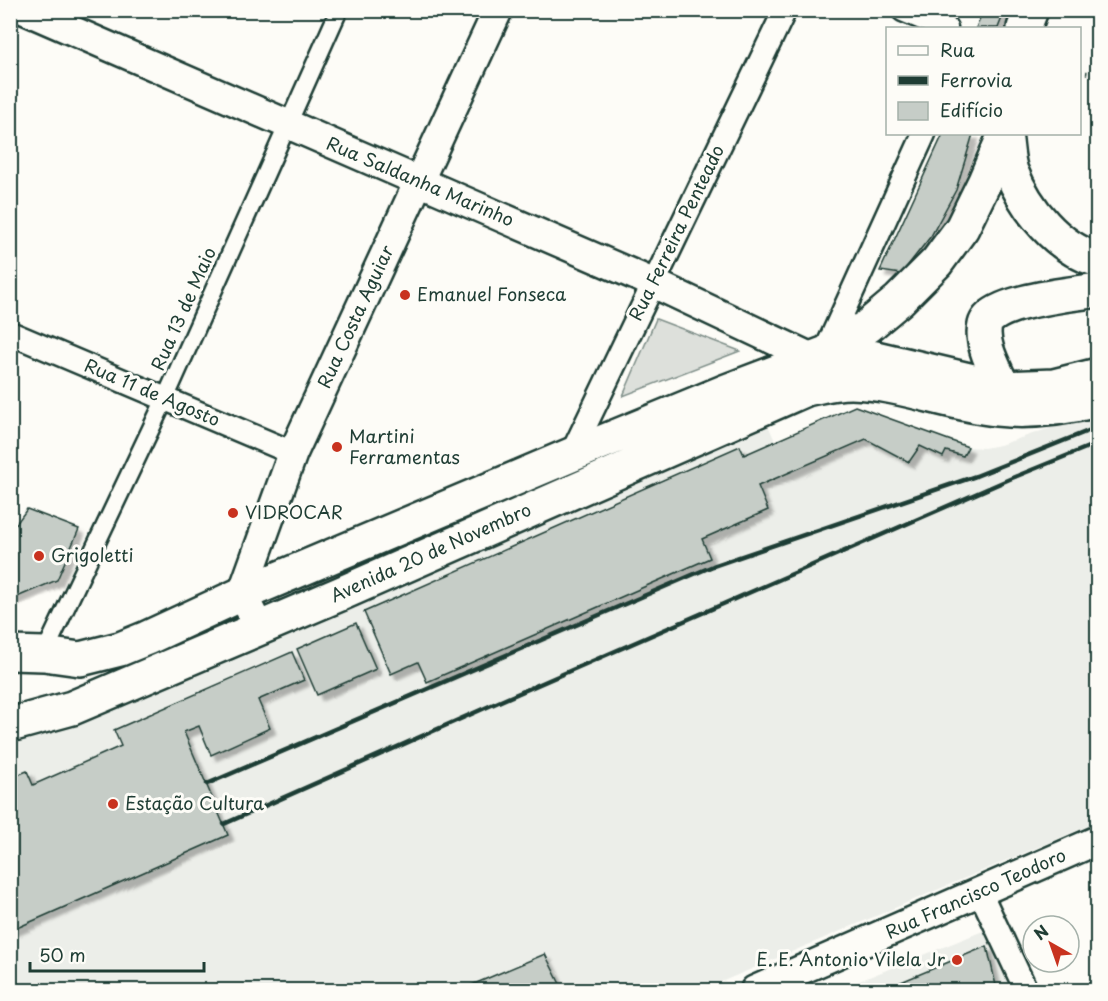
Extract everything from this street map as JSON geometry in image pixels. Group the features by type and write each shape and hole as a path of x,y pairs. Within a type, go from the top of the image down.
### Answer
{"main road":[{"path":"1024,27 1031,10"},
{"path":"822,355 868,326 899,300 937,262 962,228 1005,135"},
{"path":"1005,135 1011,169 1028,204 1055,236 1085,256 1098,260"},
{"path":"1003,388 984,337 985,325 990,315 999,310 1042,298 1098,290"},
{"path":"822,355 863,355 1003,388 1054,386 1098,375"},
{"name":"Avenida 20 de Novembro","path":"10,653 44,654 80,659 120,649 242,594 571,455 724,392 822,355"},
{"name":"Avenida 20 de Novembro","path":"10,725 72,708 350,589 780,399 824,385 851,382 903,388 942,400 998,410 1068,407 1098,400"}],"street":[{"name":"Rua Saldanha Marinho","path":"25,10 822,355"},
{"name":"Rua 13 de Maio","path":"44,654 165,399 339,10"},
{"name":"Rua Costa Aguiar","path":"242,594 293,453 498,10"},
{"name":"Rua Ferreira Penteado","path":"571,455 785,10"},
{"path":"903,10 944,27"},
{"path":"822,355 924,135"},
{"name":"Rua 11 de Agosto","path":"10,333 293,453"},
{"path":"242,594 259,627"},
{"name":"Rua Francisco Teodoro","path":"755,990 1098,840"},
{"path":"980,892 1026,990"}],"path":[{"path":"1081,72 1098,74"}],"shaded area":[{"path":"656,319 740,351 623,396"},
{"path":"855,406 953,443 984,448 1000,445 1097,412 1097,822 702,990 11,990 11,737 764,416 775,441"},
{"name":"E. E. Antonio Vilela Jr","path":"988,929 1016,990 837,990"}],"building":[{"path":"983,10 1005,10 998,27 976,27"},
{"path":"943,135 973,135 956,190 931,236 901,274 880,271"},
{"path":"855,406 968,447 963,456 946,451 943,457 920,446 909,462 866,439 758,486 768,510 702,539 710,558 427,682 418,662 391,674 364,612 740,446 744,455"},
{"name":"Grigoletti","path":"27,509 79,529 57,580 10,600 10,532"},
{"path":"356,623 376,669 317,695 297,649"},
{"name":"Estação Cultura","path":"292,652 304,680 258,700 270,728 211,755 199,726 184,732 228,835 10,931 10,778 27,771 33,785 121,746 114,730"},
{"path":"987,946 997,990 882,990"},
{"path":"545,954 563,990 460,990"}],"railway":[{"path":"207,784 713,566 976,476 1098,427"},
{"path":"224,824 1012,478 1098,443"}],"place":[{"name":"Emanuel Fonseca","path":"405,295"},
{"name":"Martini Ferramentas","path":"337,447"},
{"name":"VIDROCAR","path":"233,513"},
{"name":"Grigoletti","path":"39,556"},
{"name":"Estação Cultura","path":"113,804"},
{"name":"E. E. Antonio Vilela Jr","path":"957,960"}]}
